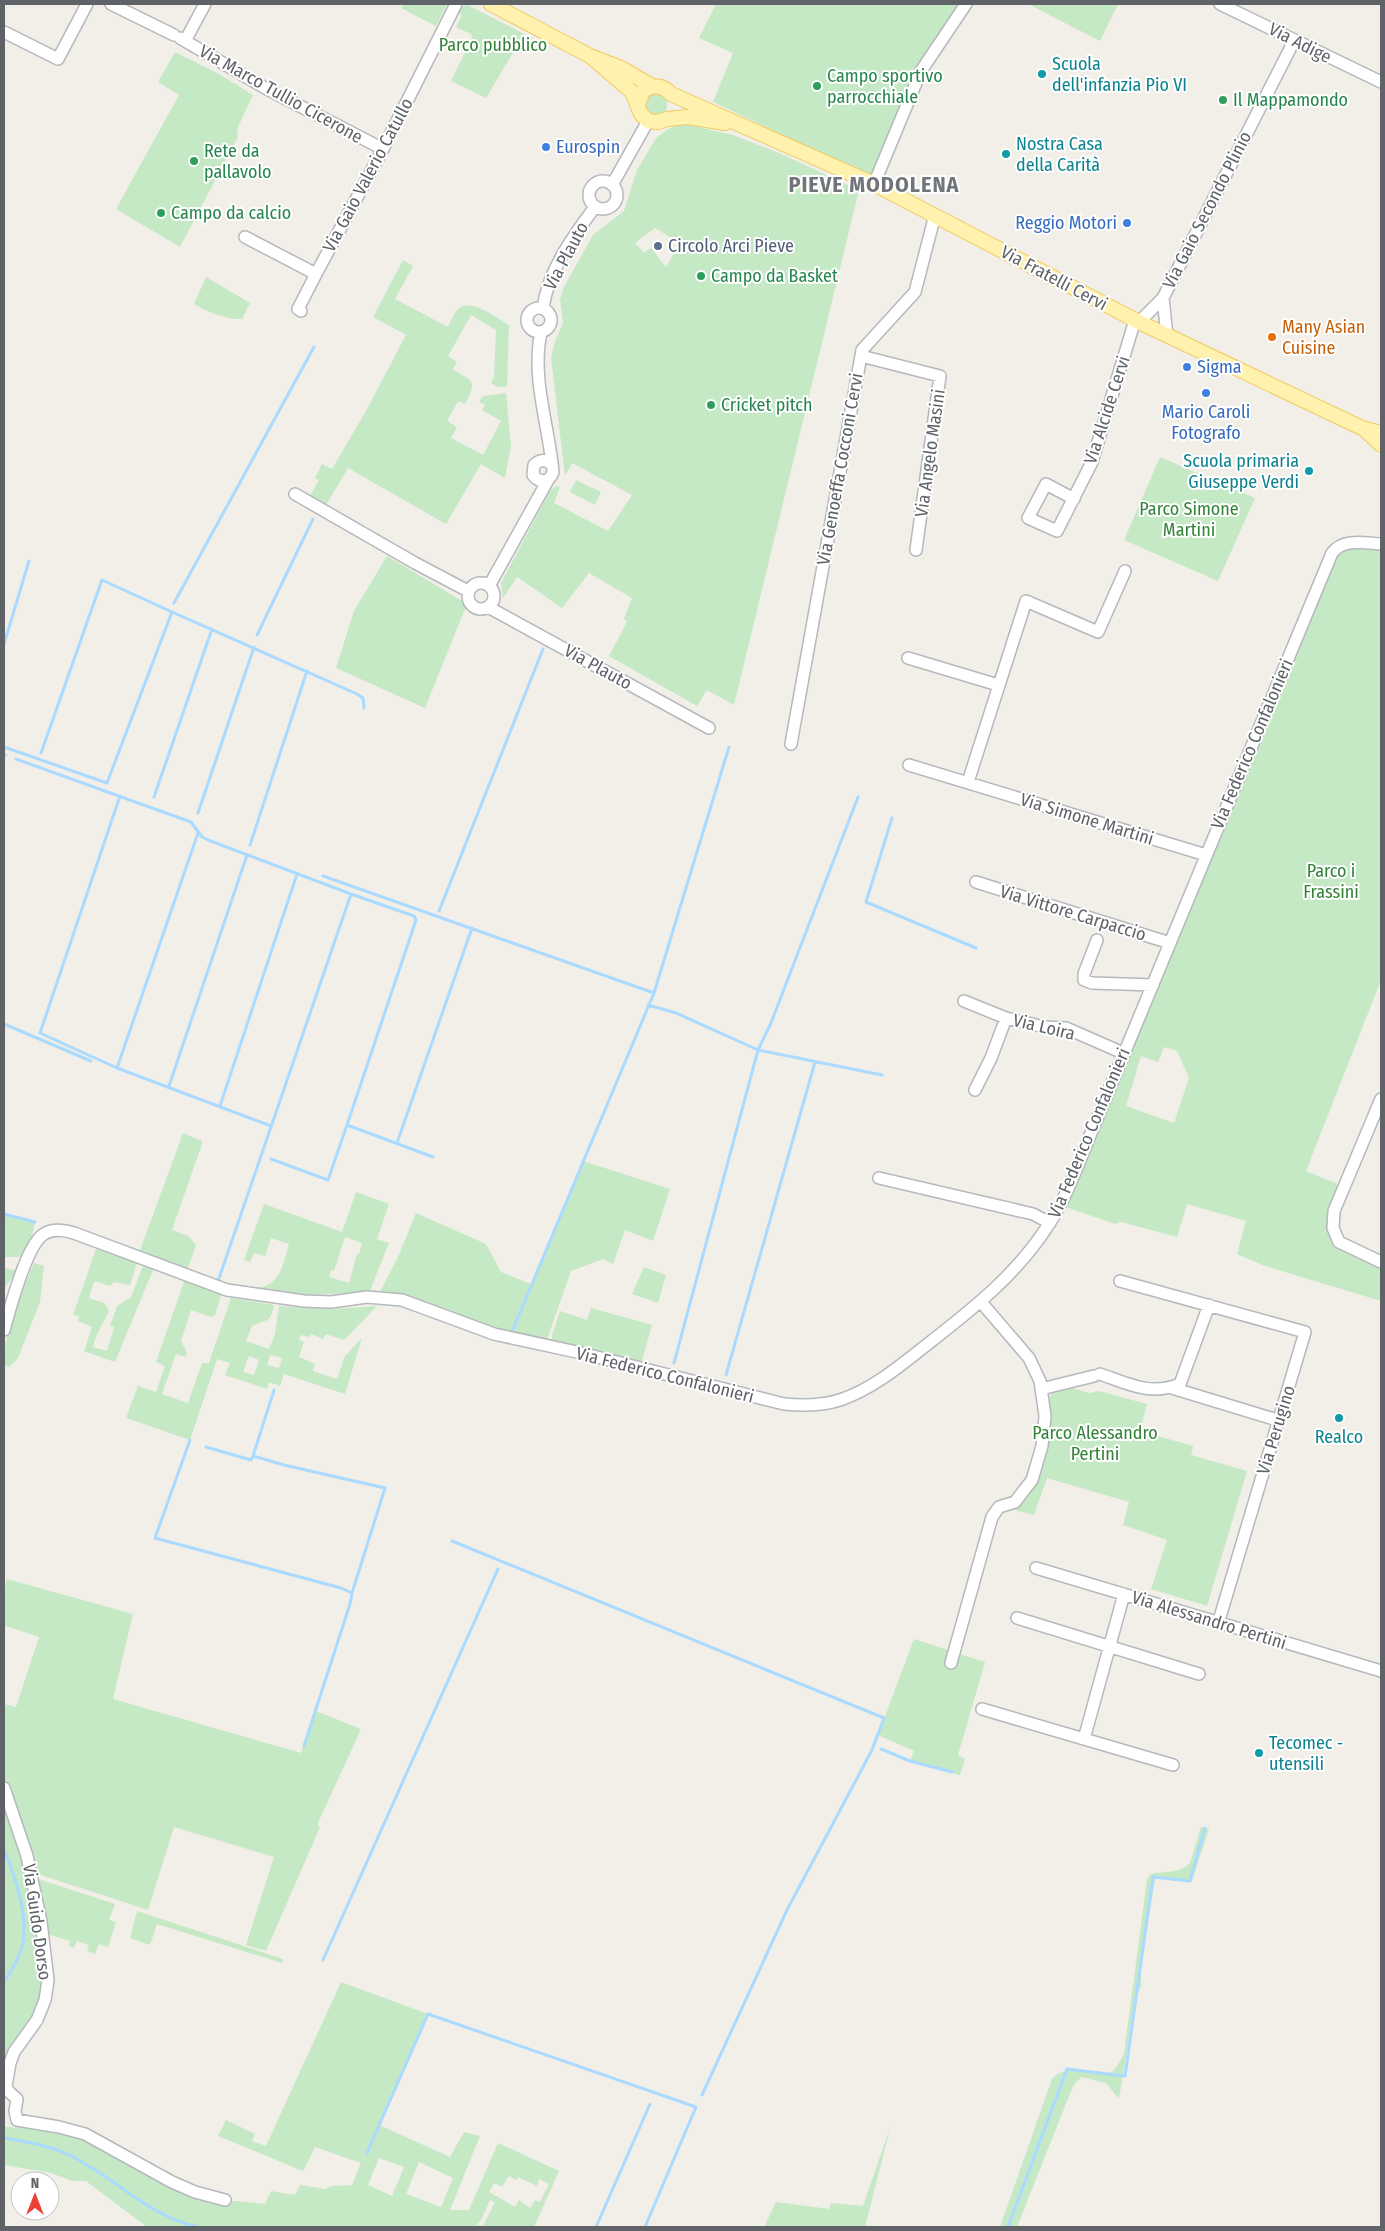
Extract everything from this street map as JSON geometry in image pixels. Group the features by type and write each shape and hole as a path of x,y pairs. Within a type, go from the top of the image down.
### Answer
{"main road":[{"name":"Via Fratelli Cervi","path":"491,4 590,56 621,68 652,86 663,87 671,94 874,184 1167,336 1362,428 1381,433"},
{"name":"Via Fratelli Cervi","path":"590,56 632,92 641,114 648,121 658,122 688,117 746,127"},
{"path":"638,105 643,91 652,86"},
{"path":"667,119 674,110 671,94"},
{"name":"Via Fratelli Cervi","path":"1362,428 1381,445"}],"street":[{"path":"4,32 58,59 87,4"},
{"name":"Via Marco Tullio Cicerone","path":"111,4 179,38 267,89 383,149"},
{"path":"179,38 205,4"},
{"name":"Via Gaio Valerio Catullo","path":"245,237 316,274 383,149 456,4"},
{"path":"874,184 920,71 966,4"},
{"name":"Via Adige","path":"1220,4 1381,82"},
{"name":"Via Gaio Secondo Plinio","path":"1137,321 1163,298 1294,41"},
{"name":"Via Plauto","path":"612,185 648,121"},
{"name":"Via Plauto","path":"601,181 612,185 616,192 615,202 606,208 595,206 590,200 591,187 601,181"},
{"name":"Via Plauto","path":"543,308 545,294 561,259 576,232 595,206"},
{"name":"Via Genoeffa Cocconi Cervi","path":"791,744 862,350 915,292 935,215"},
{"path":"301,311 298,309 316,274"},
{"name":"Via Gaio Secondo Plinio","path":"1163,298 1167,336"},
{"name":"Via Plauto","path":"488,607 494,598 490,586 554,472 545,421 537,349 540,332 548,327 551,320 549,312 538,307 530,310 526,320 529,328 540,332"},
{"name":"Via Alcide Cervi","path":"1074,499 1092,462 1137,321"},
{"name":"Via Angelo Masini","path":"861,356 940,376 916,550"},
{"name":"Via Plauto","path":"529,514 534,497 535,478 533,468 543,440 545,421"},
{"path":"536,462 546,460 552,465"},
{"path":"535,478 541,481 548,480"},
{"name":"Via Plauto","path":"295,494 415,564 468,591 473,605 479,608 488,607 709,728"},
{"name":"Via Federico Confalonieri","path":"8,1296 39,1237 50,1231 65,1230 227,1290 304,1301 331,1302 367,1297 402,1300 494,1334 576,1352 763,1400 805,1406 838,1401 871,1386 981,1302 1018,1265 1050,1223 1060,1205 1089,1138 1332,553 1340,545 1349,542 1381,544"},
{"path":"968,782 1026,601 1098,632 1125,571"},
{"path":"468,591 479,583 490,586"},
{"path":"908,658 998,685"},
{"name":"Via Simone Martini","path":"908,765 1206,855"},
{"name":"Via Vittore Carpaccio","path":"976,882 1170,943"},
{"path":"1097,940 1084,974 1084,980 1153,985"},
{"name":"Via Loira","path":"964,1001 1006,1018 1044,1027 1066,1028 1123,1053"},
{"path":"974,1090 991,1058 1006,1018"},
{"path":"1381,1099 1334,1211 1333,1228 1339,1242 1381,1262"},
{"path":"879,1178 1033,1214 1050,1223"},
{"name":"Via Perugino","path":"1120,1281 1305,1332 1218,1624"},
{"path":"4,1330 8,1296"},
{"path":"951,1663 992,1517 999,1507 1015,1502 1032,1480 1042,1446 1045,1416 1040,1381 1029,1358 981,1302"},
{"path":"1172,1388 1180,1384 1208,1305"},
{"name":"Via Perugino","path":"1041,1389 1097,1375 1147,1390 1172,1388 1274,1419"},
{"name":"Via Alessandro Pertini","path":"1036,1568 1218,1624 1381,1671"},
{"path":"1084,1739 1124,1594"},
{"path":"1017,1618 1199,1674"},
{"path":"982,1709 1173,1765"},
{"name":"Via Guido Dorso","path":"4,1788 27,1856 41,1922 48,1980 45,2000 37,2020 14,2052 9,2068 6,2086 8,2091 17,2099 15,2111 17,2120 85,2134 178,2185 225,2200"}],"green space":[{"name":"Parco pubblico","path":"403,4 447,4 436,26 401,8"},
{"name":"Campo sportivo parrocchiale","path":"716,4 966,4 921,71 876,179 713,102 733,53 699,38"},
{"path":"1028,4 1118,4 1100,41"},
{"name":"Parco pubblico","path":"468,5 524,34 486,98 451,81 472,38 471,34 456,27 462,15 459,13 463,6"},
{"path":"175,52 219,74 253,95 237,129 238,137 180,247 116,209 179,95 158,82"},
{"path":"656,94 666,101 667,105 660,115 656,116 646,109 645,105 652,95"},
{"path":"680,123 733,135 779,153 859,190 734,705 707,690 697,706 609,656 627,622 624,619 632,598 589,573 562,608 517,577 503,598 501,583 550,491 556,486 560,487 554,503 608,531 632,495 572,463 565,476 551,358 555,341 563,323 560,300 564,287 593,235 624,211 637,170 656,138","holes":["655,228 680,243 666,267 651,248 644,253 635,243"]},
{"path":"403,260 413,266 395,299 448,327 456,311 466,306 479,308 509,325 507,387 498,387 491,383 494,377 496,330 471,315 448,356 457,362 453,370 469,380 472,386 465,404 458,401 447,421 457,427 451,438 483,455 501,421 482,410 485,405 479,402 483,396 506,393 511,446 505,478 481,464 446,524 348,468 326,505 310,496 319,480 315,478 322,464 332,469 366,411 406,335 373,317"},
{"path":"206,277 250,303 242,319 217,315 194,304"},
{"name":"Parco Simone Martini","path":"1160,457 1255,498 1218,581 1124,540"},
{"path":"576,480 601,492 595,505 570,492"},
{"name":"Parco i Frassini","path":"1381,544 1381,980 1306,1171 1345,1187 1334,1211 1339,1242 1381,1262 1381,1301 1265,1266 1237,1254 1246,1221 1187,1204 1177,1237 1121,1222 1115,1224 1060,1205 1335,549","holes":["1164,1047 1177,1051 1189,1078 1174,1123 1126,1106 1141,1056 1158,1062"]},
{"path":"387,556 467,604 425,708 336,668 354,611"},
{"path":"183,1133 202,1141 172,1230 188,1236 196,1245 187,1271 139,1253"},
{"path":"583,1161 670,1189 653,1241 625,1230 613,1264 603,1259 571,1271 545,1345 377,1298 398,1257 416,1213 486,1244 501,1272 531,1284"},
{"path":"356,1192 389,1204 377,1239 389,1243 369,1293 292,1295 257,1290 257,1288 271,1283 276,1278 283,1266 289,1244 271,1238 265,1256 254,1253 250,1262 244,1260 264,1204 342,1232","holes":["345,1237 362,1243 349,1283 329,1277 331,1270 334,1271"]},
{"path":"4,1214 35,1222 31,1242 24,1257 4,1257"},
{"path":"96,1249 137,1263 130,1285 114,1282 110,1286 94,1281 89,1298 104,1303 109,1311 93,1347 107,1351 114,1327 110,1326 117,1306 131,1297 143,1266 153,1270 115,1362 84,1351 92,1327 78,1321 79,1316 73,1315"},
{"path":"34,1263 44,1266 40,1302 18,1358 9,1367 4,1365 10,1326 18,1300"},
{"path":"644,1267 666,1275 658,1303 632,1294"},
{"path":"4,1268 18,1271 4,1288"},
{"path":"185,1279 222,1292 215,1315 211,1317 191,1310 181,1341 187,1353 186,1357 176,1354 162,1394 188,1403 202,1363 209,1363 231,1298 274,1305 271,1316 267,1320 252,1326 246,1341 269,1349 275,1334 279,1306 331,1309 377,1306 344,1340 326,1334 323,1339 311,1334 310,1337 301,1335 299,1340 304,1342 299,1357 315,1364 313,1371 337,1379 345,1356 362,1338 345,1394 284,1374 280,1386 269,1382 267,1389 225,1375 230,1363 217,1359 190,1440 126,1418 138,1386 156,1392 165,1366 156,1362","holes":["270,1355 282,1358 279,1368 267,1365","249,1356 259,1360 254,1375 243,1372"]},
{"path":"591,1308 652,1325 641,1364 557,1343 552,1340 560,1311 587,1320"},
{"name":"Parco Alessandro Pertini","path":"1071,1388 1090,1393 1099,1391 1147,1404 1140,1431 1193,1446 1191,1455 1247,1471 1207,1606 1151,1589 1167,1540 1123,1525 1129,1502 1047,1478 1034,1515 1014,1510 1030,1494 1045,1462 1050,1428 1049,1406 1051,1394"},
{"path":"7,1579 133,1614 113,1699 301,1753 316,1711 361,1729 317,1825 320,1827 266,1951 246,1945 274,1857 174,1827 148,1910 38,1874 38,1879 32,1877 45,2000 12,2057 4,2057 4,1704 16,1707 39,1637 6,1626 4,1633 4,1592"},
{"path":"914,1639 985,1662 958,1755 965,1759 960,1775 910,1761 914,1751 878,1735"},
{"path":"1201,1827 1209,1829 1192,1880 1159,1877 1155,1880 1141,1964 1141,1987 1136,1994 1119,2099 1106,2083 1081,2077 1073,2086 1017,2227 1000,2227 1052,2079 1058,2074 1072,2070 1087,2070 1109,2074 1116,2068 1124,2054 1147,1880 1150,1874 1176,1871 1186,1867 1190,1863"},
{"path":"38,1879 115,1904 109,1920 116,1922 108,1947 99,1944 95,1954 87,1951 89,1945 77,1941 74,1948 69,1946 70,1941 47,1934 45,1912"},
{"path":"137,1911 283,1959 282,1963 157,1924 150,1945 130,1938"},
{"path":"341,1982 428,2014 379,2125 450,2157 464,2132 480,2136 450,2210 469,2210 498,2143 559,2171 534,2227 147,2227 86,2181 72,2181 60,2176 60,2171 39,2171 4,2165 4,2126 15,2128 17,2120 59,2127 159,2176 225,2200 265,2204 271,2191 295,2195 300,2185 325,2189 332,2186 352,2185 361,2163 315,2147 303,2171 218,2136 226,2120 255,2134 252,2141 266,2146","holes":["379,2158 404,2167 392,2196 368,2185","419,2162 453,2178 441,2207 406,2194","509,2176 516,2180 518,2177 537,2186 539,2179 549,2184 540,2202 535,2200 530,2208 519,2200 515,2207 489,2192 494,2183 502,2187","490,2200 495,2202 483,2226 476,2225 481,2220"]},
{"path":"891,2125 865,2227 766,2227 765,2225 776,2202 829,2209 831,2203 863,2206"}],"waterway":[{"path":"174,603 314,347"},
{"path":"257,635 313,519"},
{"path":"4,644 29,561"},
{"path":"41,753 102,580 172,612"},
{"path":"4,747 107,783 172,612 357,694 363,698 364,708"},
{"path":"154,797 212,629"},
{"path":"198,813 254,647"},
{"path":"439,911 543,649"},
{"path":"250,845 307,671"},
{"path":"511,1334 654,993 729,747"},
{"path":"16,759 191,822 202,837 208,840 414,916 416,920 347,1125 433,1157"},
{"path":"120,796 40,1033 117,1068 271,1126"},
{"path":"648,1005 676,1013 758,1050 771,1023 858,797"},
{"path":"892,818 866,902 976,948"},
{"path":"117,1068 198,833"},
{"path":"169,1086 247,855"},
{"path":"220,1106 297,874"},
{"path":"323,876 654,993"},
{"path":"217,1284 351,894"},
{"path":"397,1143 472,928"},
{"path":"4,1024 91,1061"},
{"path":"674,1363 758,1050 882,1075"},
{"path":"726,1375 815,1062"},
{"path":"271,1159 328,1180 347,1125"},
{"path":"4,1214 35,1222"},
{"path":"274,1390 253,1456 385,1488 304,1746"},
{"path":"190,1440 155,1538 341,1588 352,1593"},
{"path":"206,1447 251,1460 253,1456"},
{"path":"452,1541 884,1718 872,1750 787,1910 702,2095"},
{"path":"323,1960 498,1569"},
{"path":"881,1749 910,1761 952,1772"},
{"path":"1008,2227 1067,2069 1125,2076 1153,1877 1190,1881 1205,1828"},
{"path":"4,1849 17,1884 24,1924 22,1948 4,1982"},
{"path":"367,2153 428,2014 696,2107 645,2227"},
{"path":"596,2227 650,2104"},
{"path":"4,2138 44,2146 67,2154 100,2173 162,2214 198,2227"}],"place":[{"name":"Scuola dell'infanzia Pio VI","path":"1042,74"},
{"name":"Campo sportivo parrocchiale","path":"817,86"},
{"name":"Il Mappamondo","path":"1223,100"},
{"name":"Eurospin","path":"546,147"},
{"name":"Nostra Casa della Carità","path":"1006,154"},
{"name":"Rete da pallavolo","path":"194,161"},
{"name":"Campo da calcio","path":"161,213"},
{"name":"Reggio Motori","path":"1127,223"},
{"name":"Circolo Arci Pieve","path":"658,246"},
{"name":"Campo da Basket","path":"701,276"},
{"name":"Many Asian Cuisine","path":"1272,337"},
{"name":"Sigma","path":"1187,367"},
{"name":"Mario Caroli Fotografo","path":"1206,393"},
{"name":"Cricket pitch","path":"711,405"},
{"name":"Scuola primaria Giuseppe Verdi","path":"1309,471"},
{"name":"Realco","path":"1339,1418"},
{"name":"Tecomec - utensili","path":"1259,1753"}],"district":[{"name":"PIEVE MODOLENA","path":"874,184"}]}
